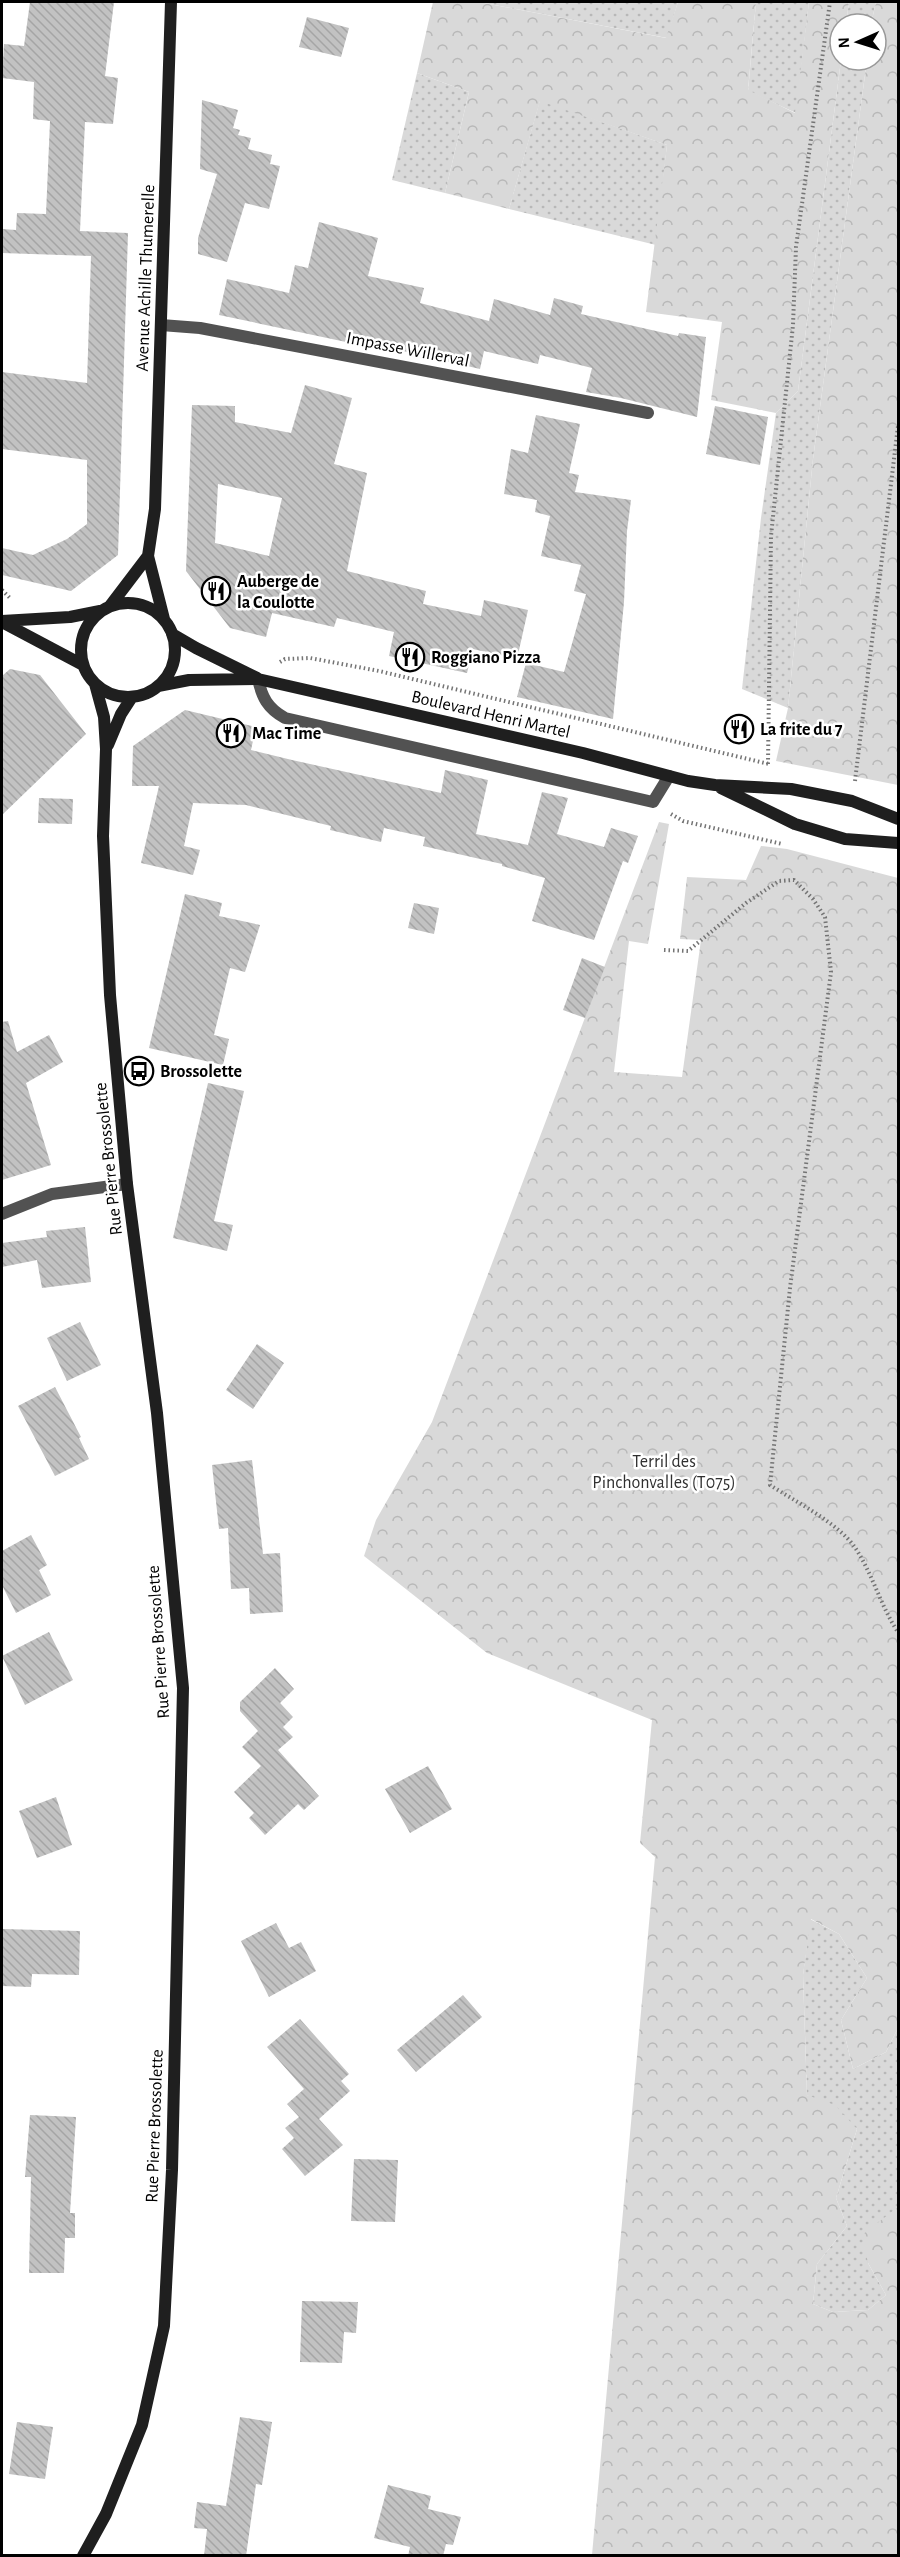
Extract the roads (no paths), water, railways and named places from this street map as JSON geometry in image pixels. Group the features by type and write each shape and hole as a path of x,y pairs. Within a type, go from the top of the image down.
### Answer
{"street":[{"name":"Avenue Achille Thumerelle","path":"164,619 148,556 155,509 171,2"},
{"name":"Impasse Willerval","path":"161,325 200,328 648,413"},
{"name":"Avenue Achille Thumerelle","path":"105,608 148,556"},
{"path":"2,621 70,617 105,608 129,602 149,607 164,619 172,633 175,653 170,671 158,686 146,693 132,697 112,694 95,684 83,665 80,649 83,633 105,608"},
{"path":"2,621 83,665"},
{"name":"Boulevard Henri Martel","path":"172,633 258,679"},
{"path":"258,679 262,696 272,711 285,718 653,802 669,776"},
{"name":"Boulevard Henri Martel","path":"158,686 189,681 258,679 572,751 669,776 715,785 791,789 852,801 898,819"},
{"name":"Rue Pierre Brossolette","path":"83,2556 106,2514 142,2425 164,2326 172,2170 183,1688 157,1413 128,1184 110,995 103,836 106,749 104,717 95,684"},
{"name":"Rue Pierre Brossolette","path":"106,749 121,714 132,697"},
{"name":"Boulevard Henri Martel","path":"715,785 795,824 845,838 898,843"},
{"path":"2,1214 52,1194 128,1184"}],"place":[{"name":"Auberge de la Coulotte","path":"216,591"},
{"name":"Roggiano Pizza","path":"410,657"},
{"name":"La frite du 7","path":"739,729"},
{"name":"Mac Time","path":"231,733"},
{"name":"Brossolette","path":"139,1071"}],"park label":[{"name":"Terril des Pinchonvalles (T075)","path":"664,1471"}]}
